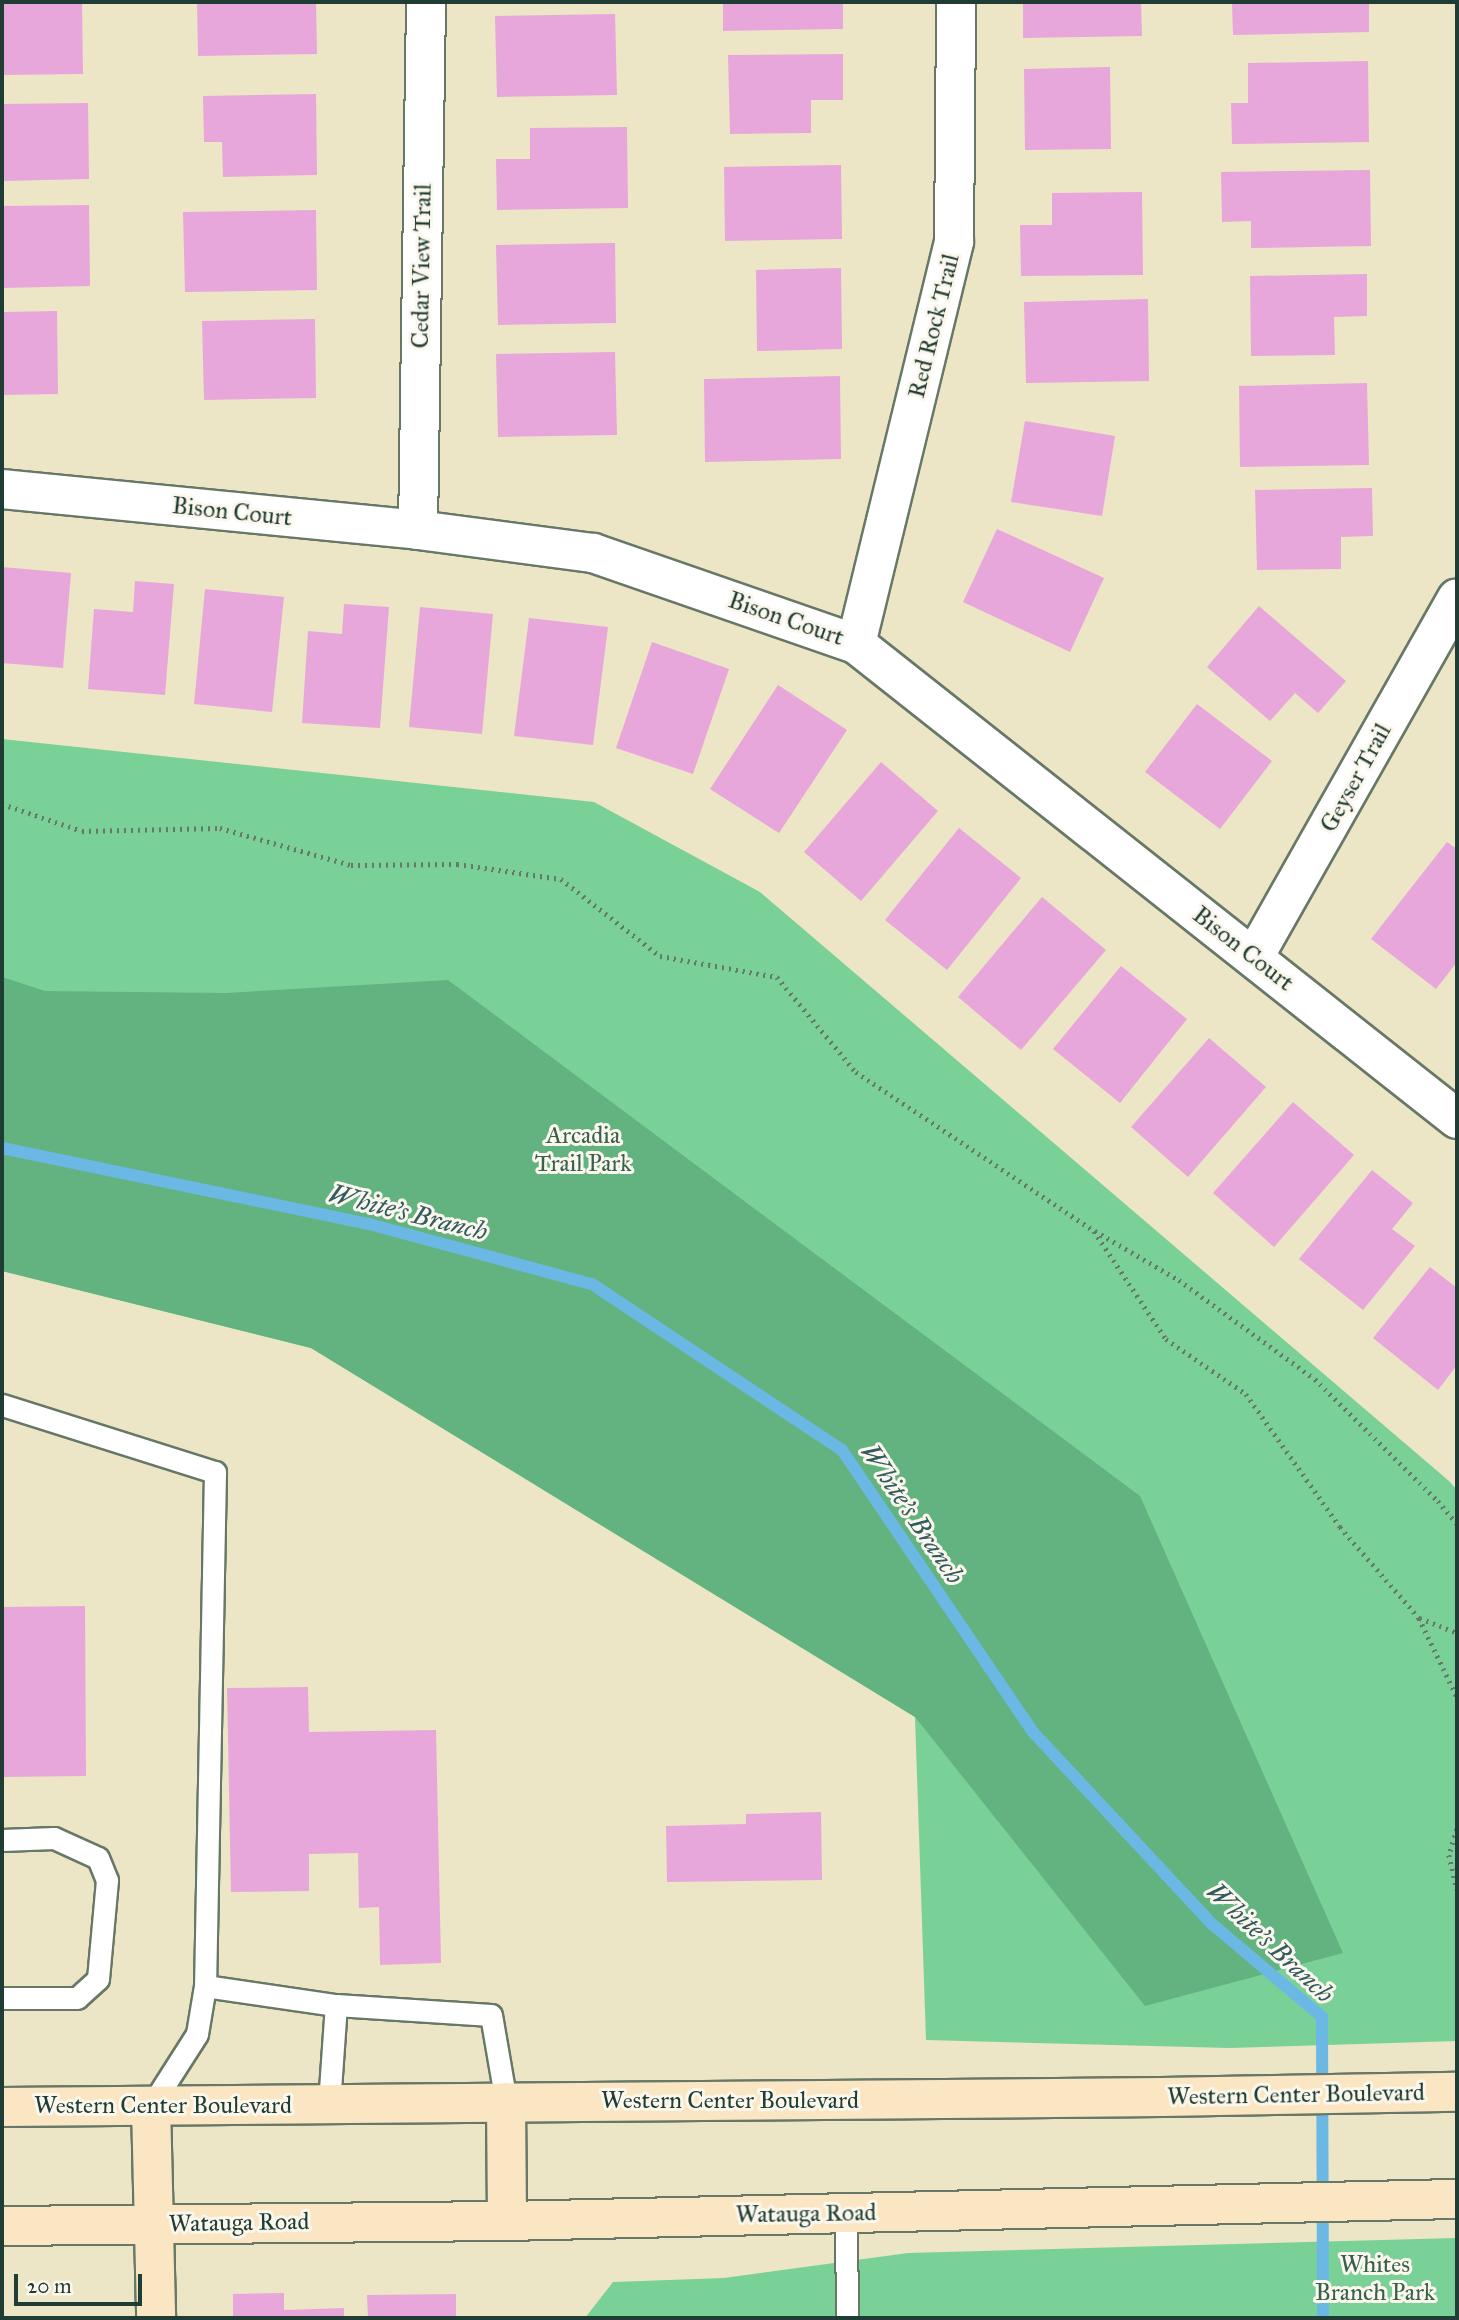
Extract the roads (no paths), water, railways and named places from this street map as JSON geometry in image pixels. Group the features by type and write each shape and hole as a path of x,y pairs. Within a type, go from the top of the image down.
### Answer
{"main road":[{"name":"Western Center Boulevard","path":"2,2107 1457,2092"},
{"path":"506,2102 507,2221"},
{"path":"151,2106 156,2318"},
{"name":"Watauga Road","path":"155,2224 507,2221 1457,2199"},
{"path":"2,2226 155,2224"}],"street":[{"name":"Cedar View Trail","path":"418,530 426,2"},
{"name":"Red Rock Trail","path":"856,644 954,242 956,2"},
{"name":"Bison Court","path":"2,489 418,530 593,553 856,644 1457,1119"},
{"name":"Geyser Trail","path":"1254,957 1457,598"}],"lane":[{"path":"2,1405 215,1472 205,1986 197,2034 151,2106"},
{"path":"2,1840 54,1838 98,1858 107,1880 98,1979 77,1998 2,1998"},
{"path":"205,1986 337,2005 491,2015 506,2102"},
{"path":"329,2104 337,2005"},
{"path":"846,2213 847,2318"}],"waterway":[{"name":"White's Branch","path":"2,1148 369,1224 592,1284 842,1450 1032,1731 1212,1924 1322,2017 1323,2318"}],"park label":[{"name":"Arcadia Trail Park","path":"583,1150"},
{"name":"Whites Branch Park","path":"1375,2279"}]}
